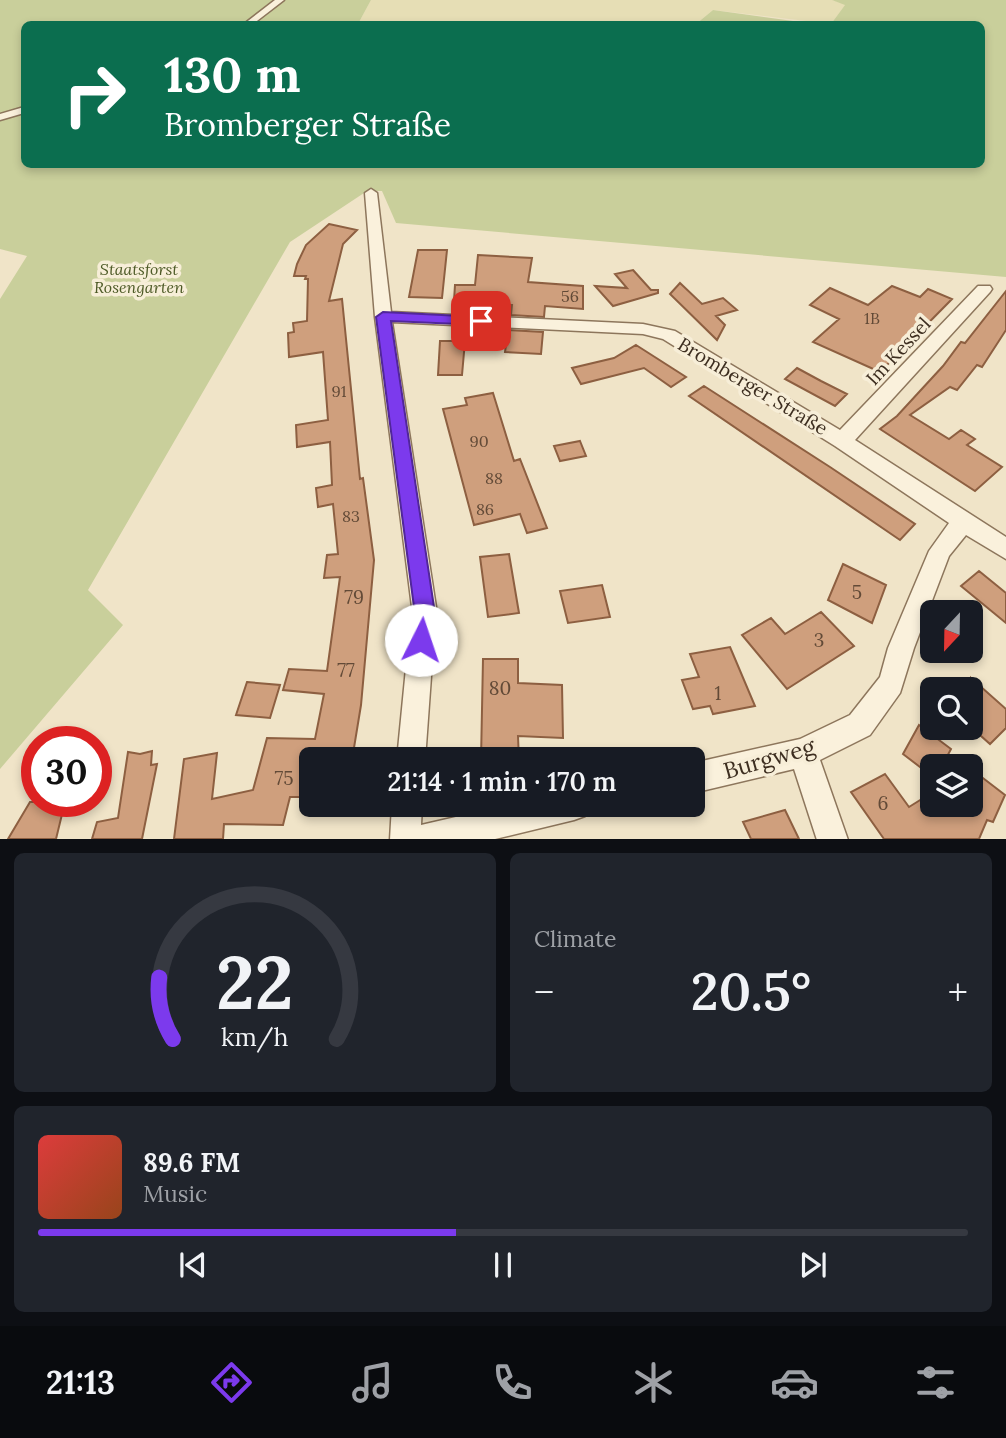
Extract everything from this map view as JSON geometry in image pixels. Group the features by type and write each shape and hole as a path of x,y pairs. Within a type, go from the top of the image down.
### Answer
{"street":[{"path":"252,21 280,0"},
{"path":"0,117 21,111"},
{"path":"371,193 383,317 424,607 412,747"},
{"name":"Im Kessel","path":"842,440 984,289"},
{"name":"Bromberger Straße","path":"383,317 643,329 669,335 842,440 1006,550"},
{"name":"Burgweg","path":"705,775 803,753 860,725 891,684 901,648 940,551 965,520"},
{"path":"803,753 833,839"},
{"path":"405,839 406,817"},
{"path":"423,839 521,817"}],"shaded area":[{"path":"371,0 832,0 846,4 833,21 806,21 713,10 700,21 360,21"}],"green space":[{"name":"Staatsforst Rosengarten","path":"0,0 371,0 360,21 21,21 21,168 985,168 985,21 833,21 845,5 832,0 1006,0 1006,277 396,223 382,191 367,191 290,242 88,590 123,625 37,726 21,726 21,744 0,769 0,299 27,256 0,249"},
{"path":"713,10 793,21 700,21"}],"building":[{"path":"329,224 357,230 343,244 329,301 342,299 360,479 363,478 374,560 361,705 354,747 299,747 299,797 290,797 283,825 224,824 223,839 174,839 184,759 217,753 212,799 253,790 267,738 315,739 324,694 283,690 289,669 327,671 340,577 324,578 327,555 338,554 333,504 318,507 316,488 332,485 330,442 297,447 296,425 328,420 323,352 289,357 288,333 294,332 293,323 307,321 308,279 305,279 306,276 294,276 306,245"},
{"path":"418,250 447,250 442,298 409,297"},
{"path":"478,255 532,258 528,282 583,286 583,309 545,306 544,317 511,315 512,305 509,305 509,301 454,301 455,285 475,285"},
{"path":"633,270 651,290 658,290 658,293 613,306 595,286 627,288 615,274"},
{"path":"680,283 702,304 723,298 737,310 716,316 725,325 717,340 670,294"},
{"path":"892,286 920,297 928,289 952,299 880,372 813,342 839,319 810,305 830,288 868,305"},
{"path":"1006,291 1006,330 982,367 977,365 957,390 950,387 910,415 949,439 961,430 975,439 967,445 1002,467 975,491 880,429 897,416 961,342 965,343"},
{"path":"508,330 543,332 541,354 505,352"},
{"path":"440,341 465,341 462,375 438,375"},
{"path":"636,345 686,377 671,387 644,368 581,384 572,368 614,358"},
{"path":"797,368 847,394 835,406 785,379"},
{"path":"704,386 915,524 900,540 689,396"},
{"path":"493,393 514,461 520,459 547,528 527,533 520,514 474,525 443,409 467,405 465,398"},
{"path":"580,441 586,456 560,461 554,446"},
{"path":"509,554 519,613 488,617 480,557"},
{"path":"843,564 886,585 872,623 828,600"},
{"path":"979,571 1006,593 1006,623 984,605 984,600 978,600 961,586"},
{"path":"602,585 610,617 568,623 560,591"},
{"path":"821,612 854,646 787,689 742,635 771,618 785,634"},
{"path":"730,647 755,706 713,714 710,706 693,709 682,680 699,677 690,654"},
{"path":"483,659 518,659 518,683 562,685 563,738 518,736 518,747 481,747"},
{"path":"247,682 280,685 270,718 236,715"},
{"path":"983,689 1006,709 1006,728 990,744 983,738"},
{"path":"919,725 920,740 939,740 951,749 948,754 920,754 920,767 903,754"},
{"path":"152,751 151,765 157,764 142,839 92,839 97,822 118,818 128,752 140,754"},
{"path":"885,774 909,807 920,800 920,817 983,817 983,778 1005,795 993,822 987,820 979,839 884,839 851,792"},
{"path":"785,810 799,839 751,839 743,822"},
{"path":"21,817 61,817 56,839 8,839"}],"route":[{"path":"421,640 424,607 383,317 481,321"}]}
